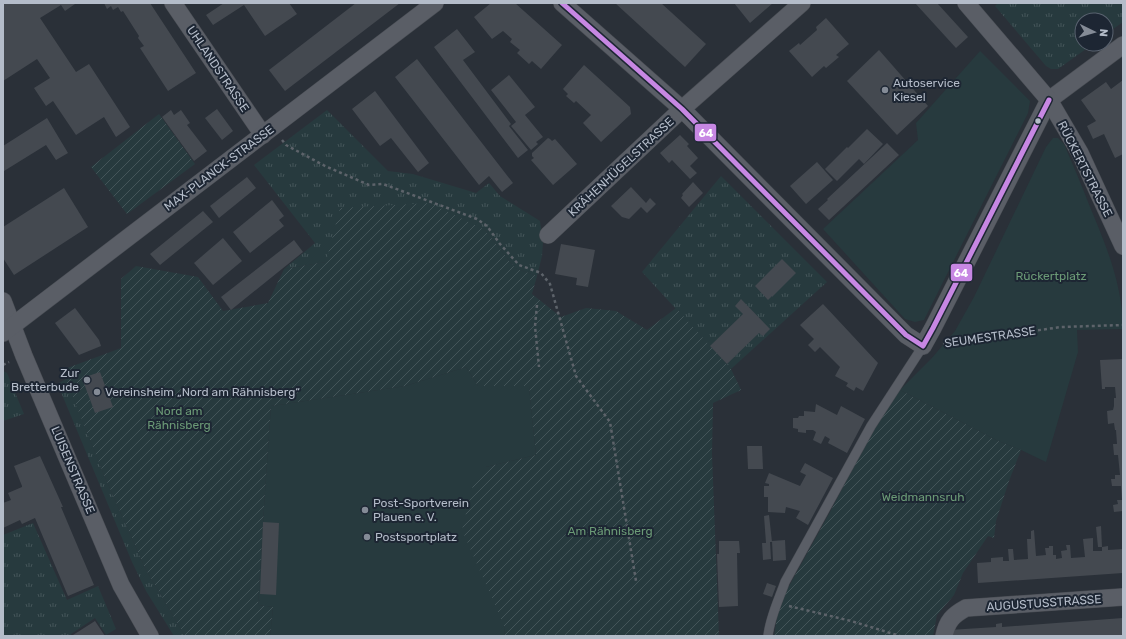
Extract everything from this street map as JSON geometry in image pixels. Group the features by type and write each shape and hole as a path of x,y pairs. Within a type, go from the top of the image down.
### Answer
{"street":[{"name":"UHLANDSTRASSE","path":"173,3 267,131"},
{"name":"MAX-PLANCK-STRASSE","path":"8,329 435,3"},
{"path":"562,3 682,109 906,335 923,346 1049,100 1123,45"},
{"name":"KRÄHENHÜGELSTRASSE","path":"548,236 682,109 802,3"},
{"name":"RÜCKERTSTRASSE","path":"966,3 1049,100 1080,153 1123,246"},
{"name":"LUISENSTRASSE","path":"3,301 5,304 8,329 121,584 150,636"},
{"name":"AUGUSTUSSTRASSE","path":"944,636 946,628 955,614 966,608 1123,597"}],"lane":[{"path":"768,636 777,603 785,582 871,426 923,346"}],"path":[{"path":"267,131 286,145 325,166 369,185 383,184 477,219 487,226 519,266 541,273 550,284 576,376 610,422 636,581"},
{"path":"537,305 535,326 539,367"},
{"name":"SEUMESTRASSE","path":"923,346 1061,327 1123,325"},
{"path":"777,603 851,621 900,636"}],"green space":[{"path":"998,3 1123,3 1123,22 1114,28 1114,12 1074,12 1074,52 1082,52 1058,69 1051,69 1046,66 995,6"},
{"path":"980,51 1030,101 1028,113 924,320 915,322 905,319 823,229 918,140 916,123"},
{"path":"327,110 388,171 413,174 476,193 489,183 500,196 540,221 543,242 542,256 537,276 515,268 485,230 284,269 315,243 254,165"},
{"path":"159,114 195,164 127,214 91,167"},
{"name":"Rückertplatz","path":"1053,138 1058,138 1064,144 1102,236 1117,282 1123,329 1077,330 1078,352 1046,462 998,441 900,390 931,359 955,331 974,297 1046,147"},
{"path":"721,176 827,282 731,369 642,272"},
{"path":"430,203 485,230 515,268 537,276 532,294 561,317 586,308 616,311 647,330 676,308 731,369 741,390 713,403 712,454 719,636 504,636 505,628 462,530 473,485 486,467 536,455 529,386 478,386 466,367 405,386 271,406 258,605 273,607 270,636 185,636 145,568 104,475 62,370 121,348 121,279 136,266 198,277 223,311 268,303 284,269 326,262 340,208"},
{"name":"Post-Sportverein Plauen e. V.","path":"466,367 478,386 529,386 536,455 486,467 505,628 504,636 270,636 273,607 258,605 271,406 405,386"},
{"path":"3,371 7,373 24,414 3,421"},
{"path":"66,379 104,475 145,568 185,636 174,636 146,591 132,562 58,385"},
{"name":"Weidmannsruh","path":"900,390 998,441 1021,450 996,521 994,538 988,536 963,573 954,595 937,615 933,636 774,636 777,617 783,597 884,409"},
{"path":"33,523 67,600 98,586 116,629 106,635 95,618 71,634 71,636 3,636 3,535"}],"building":[{"path":"3,3 74,3 75,4 65,11 61,5 40,18 76,72 89,64 130,127 116,137 104,117 76,135 53,101 46,106 34,88 50,78 37,59 3,81"},
{"path":"104,3 150,3 196,73 168,91 140,48 144,46 123,11 121,12 118,7 113,10 111,6 107,9"},
{"path":"224,3 289,3 297,14 265,36 244,5 213,25 206,15"},
{"path":"356,3 400,3 285,91 269,70"},
{"path":"491,3 515,3 562,45 541,69 532,61 529,64 517,53 520,50 510,42 512,39 503,31 492,39 474,17"},
{"path":"615,3 661,3 706,44 685,67"},
{"path":"734,3 773,3 750,23"},
{"path":"915,3 937,3 968,37 956,48"},
{"path":"826,18 849,44 836,55 839,57 826,68 824,66 812,77 789,51 799,43 800,45 817,30 816,27"},
{"path":"457,29 475,52 463,60 511,124 509,126 528,150 518,158 434,47"},
{"path":"879,50 928,106 897,135 847,81"},
{"path":"417,59 513,183 502,192 489,176 479,185 395,77"},
{"path":"584,65 630,107 631,114 601,142 583,123 591,115 576,101 574,103 566,96 568,94 563,89"},
{"path":"509,75 535,107 525,115 543,137 536,142 538,144 531,150 511,126 516,122 491,90"},
{"path":"1123,80 1123,154 1115,158 1104,134 1093,139 1087,126 1096,121 1081,100 1106,82 1111,89"},
{"path":"375,91 429,163 418,172 391,138 380,146 352,109"},
{"path":"217,109 233,131 222,140 205,118"},
{"path":"171,110 174,115 181,110 190,123 187,125 207,151 194,161 162,117"},
{"path":"47,118 68,153 56,160 46,145 4,171 3,146"},
{"path":"867,129 883,144 864,164 859,159 837,181 825,169"},
{"path":"680,135 689,144 687,146 698,158 690,166 697,173 690,179 672,160 669,163 660,153"},
{"path":"548,138 552,141 555,139 577,164 553,185 531,160 534,158 532,153"},
{"path":"887,143 899,155 829,220 818,209"},
{"path":"817,162 833,180 806,204 790,186"},
{"path":"247,177 256,188 219,218 210,206"},
{"path":"693,182 703,193 689,207 681,198 683,195 682,194"},
{"path":"631,187 646,203 650,198 656,204 647,213 641,207 629,219 622,217 611,206"},
{"path":"64,188 88,227 14,275 3,258 3,227"},
{"path":"272,200 284,216 279,220 284,226 250,253 233,232"},
{"path":"203,211 213,222 160,265 150,254"},
{"path":"223,238 242,261 213,285 194,263"},
{"path":"294,240 303,252 231,310 221,297"},
{"path":"561,244 595,250 588,287 576,285 577,278 555,274"},
{"path":"782,259 796,273 768,300 755,286"},
{"path":"741,299 770,329 763,336 759,333 727,364 710,346 743,314 735,306"},
{"path":"823,304 878,363 863,391 856,387 854,391 846,386 848,383 835,376 840,367 820,347 815,352 808,345 814,339 800,325"},
{"path":"75,308 99,340 101,346 79,355 55,323"},
{"path":"1123,359 1123,511 1114,512 1113,505 1118,504 1117,500 1122,500 1121,486 1112,486 1111,479 1115,479 1115,475 1120,475 1118,455 1114,455 1113,444 1117,444 1116,430 1114,423 1108,424 1107,411 1113,410 1114,398 1116,398 1115,387 1105,387 1105,389 1102,389 1100,360"},
{"name":"Vereinsheim „Nord am Rähnisberg“","path":"100,372 113,407 95,413 82,378"},
{"path":"816,404 837,415 841,406 865,419 847,453 828,443 830,439 825,436 821,444 813,440 816,432 813,430 806,430 806,433 798,432 798,429 793,428 793,418 804,416 804,411 815,412"},
{"path":"747,446 762,446 763,469 748,469"},
{"path":"40,456 63,507 61,507 94,585 68,596 35,518 22,524 20,520 3,528 3,503 11,500 8,493 22,487 14,466"},
{"path":"805,463 833,478 808,525 796,518 800,511 786,507 785,513 768,512 768,497 764,497 764,486 769,486 769,484 765,483 769,473 800,486 806,475 800,472"},
{"path":"769,515 772,542 770,542 771,559 763,560 762,543 766,543 764,516"},
{"path":"263,522 279,523 276,595 260,594"},
{"path":"1101,526 1102,547 1098,547 1096,527"},
{"path":"1034,530 1036,556 1046,555 1045,548 1053,546 1053,555 1056,555 1056,559 1062,558 1061,551 1067,550 1066,545 1070,545 1071,558 1085,557 1083,539 1093,538 1093,551 1102,551 1102,547 1108,546 1108,550 1123,549 1123,573 978,583 977,563 991,562 991,558 1003,557 1003,561 1009,561 1008,549 1013,549 1014,560 1028,559 1027,539 1031,539 1031,531"},
{"path":"785,540 786,560 773,561 772,541"},
{"path":"719,541 739,541 740,553 737,553 738,606 719,607 717,554 719,554"},
{"path":"767,583 776,586 772,597 763,594"},
{"path":"1123,618 1123,636 949,636 949,630 996,627 996,624 1002,623 1002,627"},
{"path":"95,621 105,636 73,636 73,635"}],"transit line":[{"name":"64","path":"562,3 682,109 906,335 923,346 1049,100"}],"place":[{"name":"Autoservice Kiesel","path":"885,90"},
{"name":"Zur Bretterbude","path":"87,380"},
{"name":"Vereinsheim „Nord am Rähnisberg“","path":"97,392"},
{"name":"Post-Sportverein Plauen e. V.","path":"365,510"},
{"name":"Postsportplatz","path":"367,537"}],"park label":[{"name":"Nord am Rähnisberg","path":"179,418"},
{"name":"Am Rähnisberg","path":"610,531"}]}
